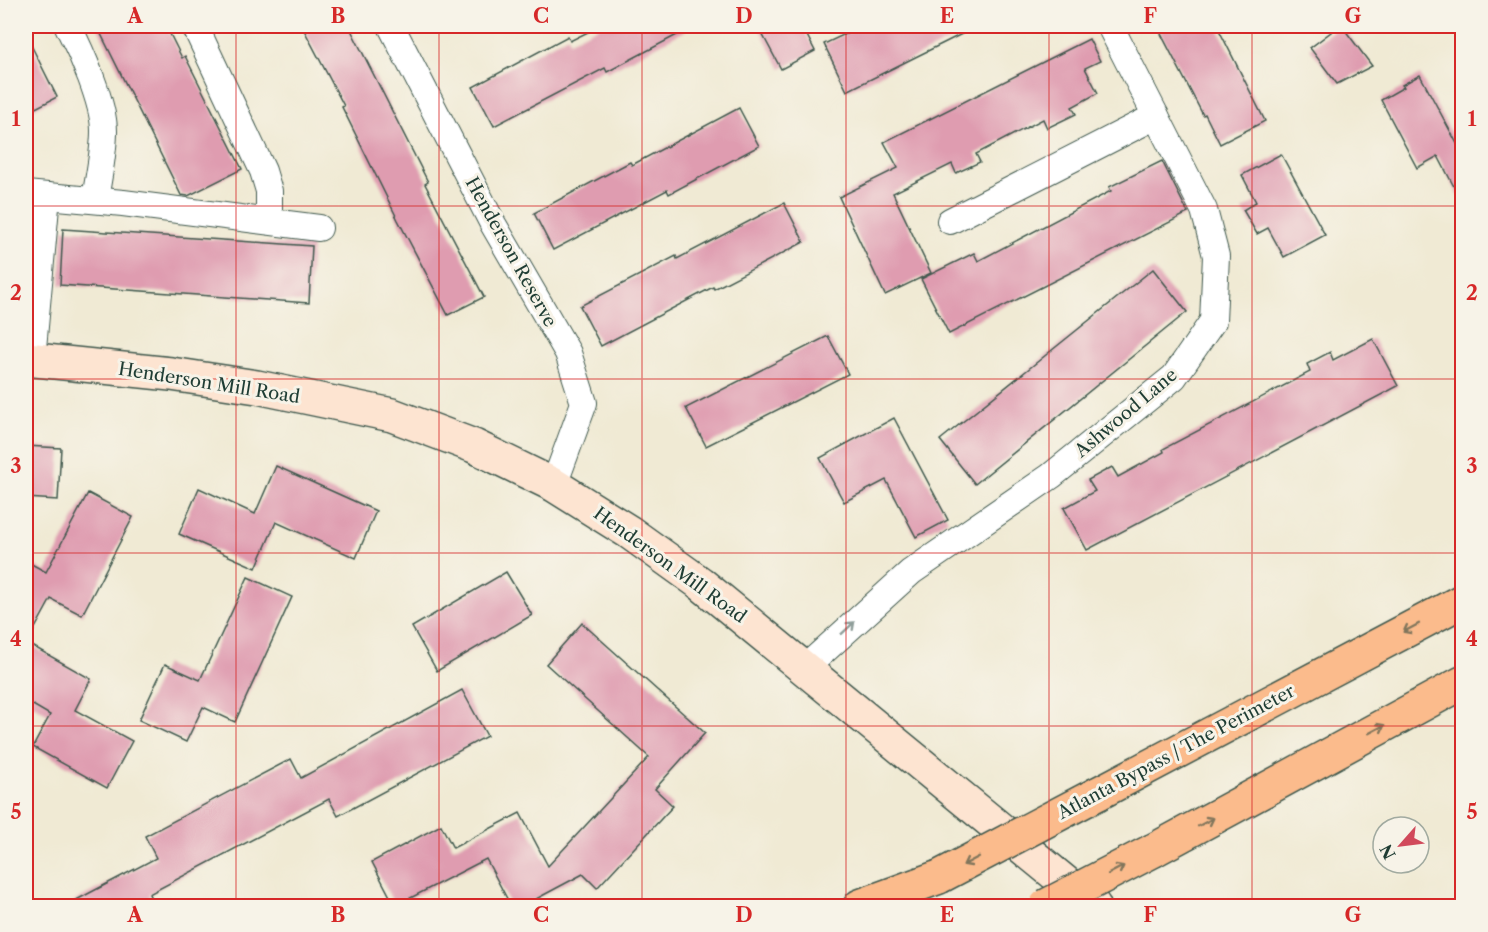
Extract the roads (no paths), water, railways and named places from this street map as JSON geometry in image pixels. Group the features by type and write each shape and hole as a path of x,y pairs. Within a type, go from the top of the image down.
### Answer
{"highway":[{"name":"Atlanta Bypass / The Perimeter","path":"891,906 939,878 1462,601"},
{"path":"1046,906 1462,683"},
{"path":"860,906 939,878"}],"street":[{"path":"69,26 82,52 99,105 104,130 95,200"},
{"path":"195,26 263,171 269,191 269,221"},
{"name":"Henderson Reserve","path":"391,26 493,224 568,352 584,403 554,485"},
{"name":"Ashwood Lane","path":"805,668 911,572 1051,476 1174,377 1212,321 1216,256 1204,210 1110,26"},
{"path":"950,221 1156,116"},
{"path":"29,359 36,195 95,200 319,228"},
{"name":"Henderson Mill Road","path":"29,359 171,374 257,387 392,415 474,447 554,485 629,532 700,583 1095,906"}]}
